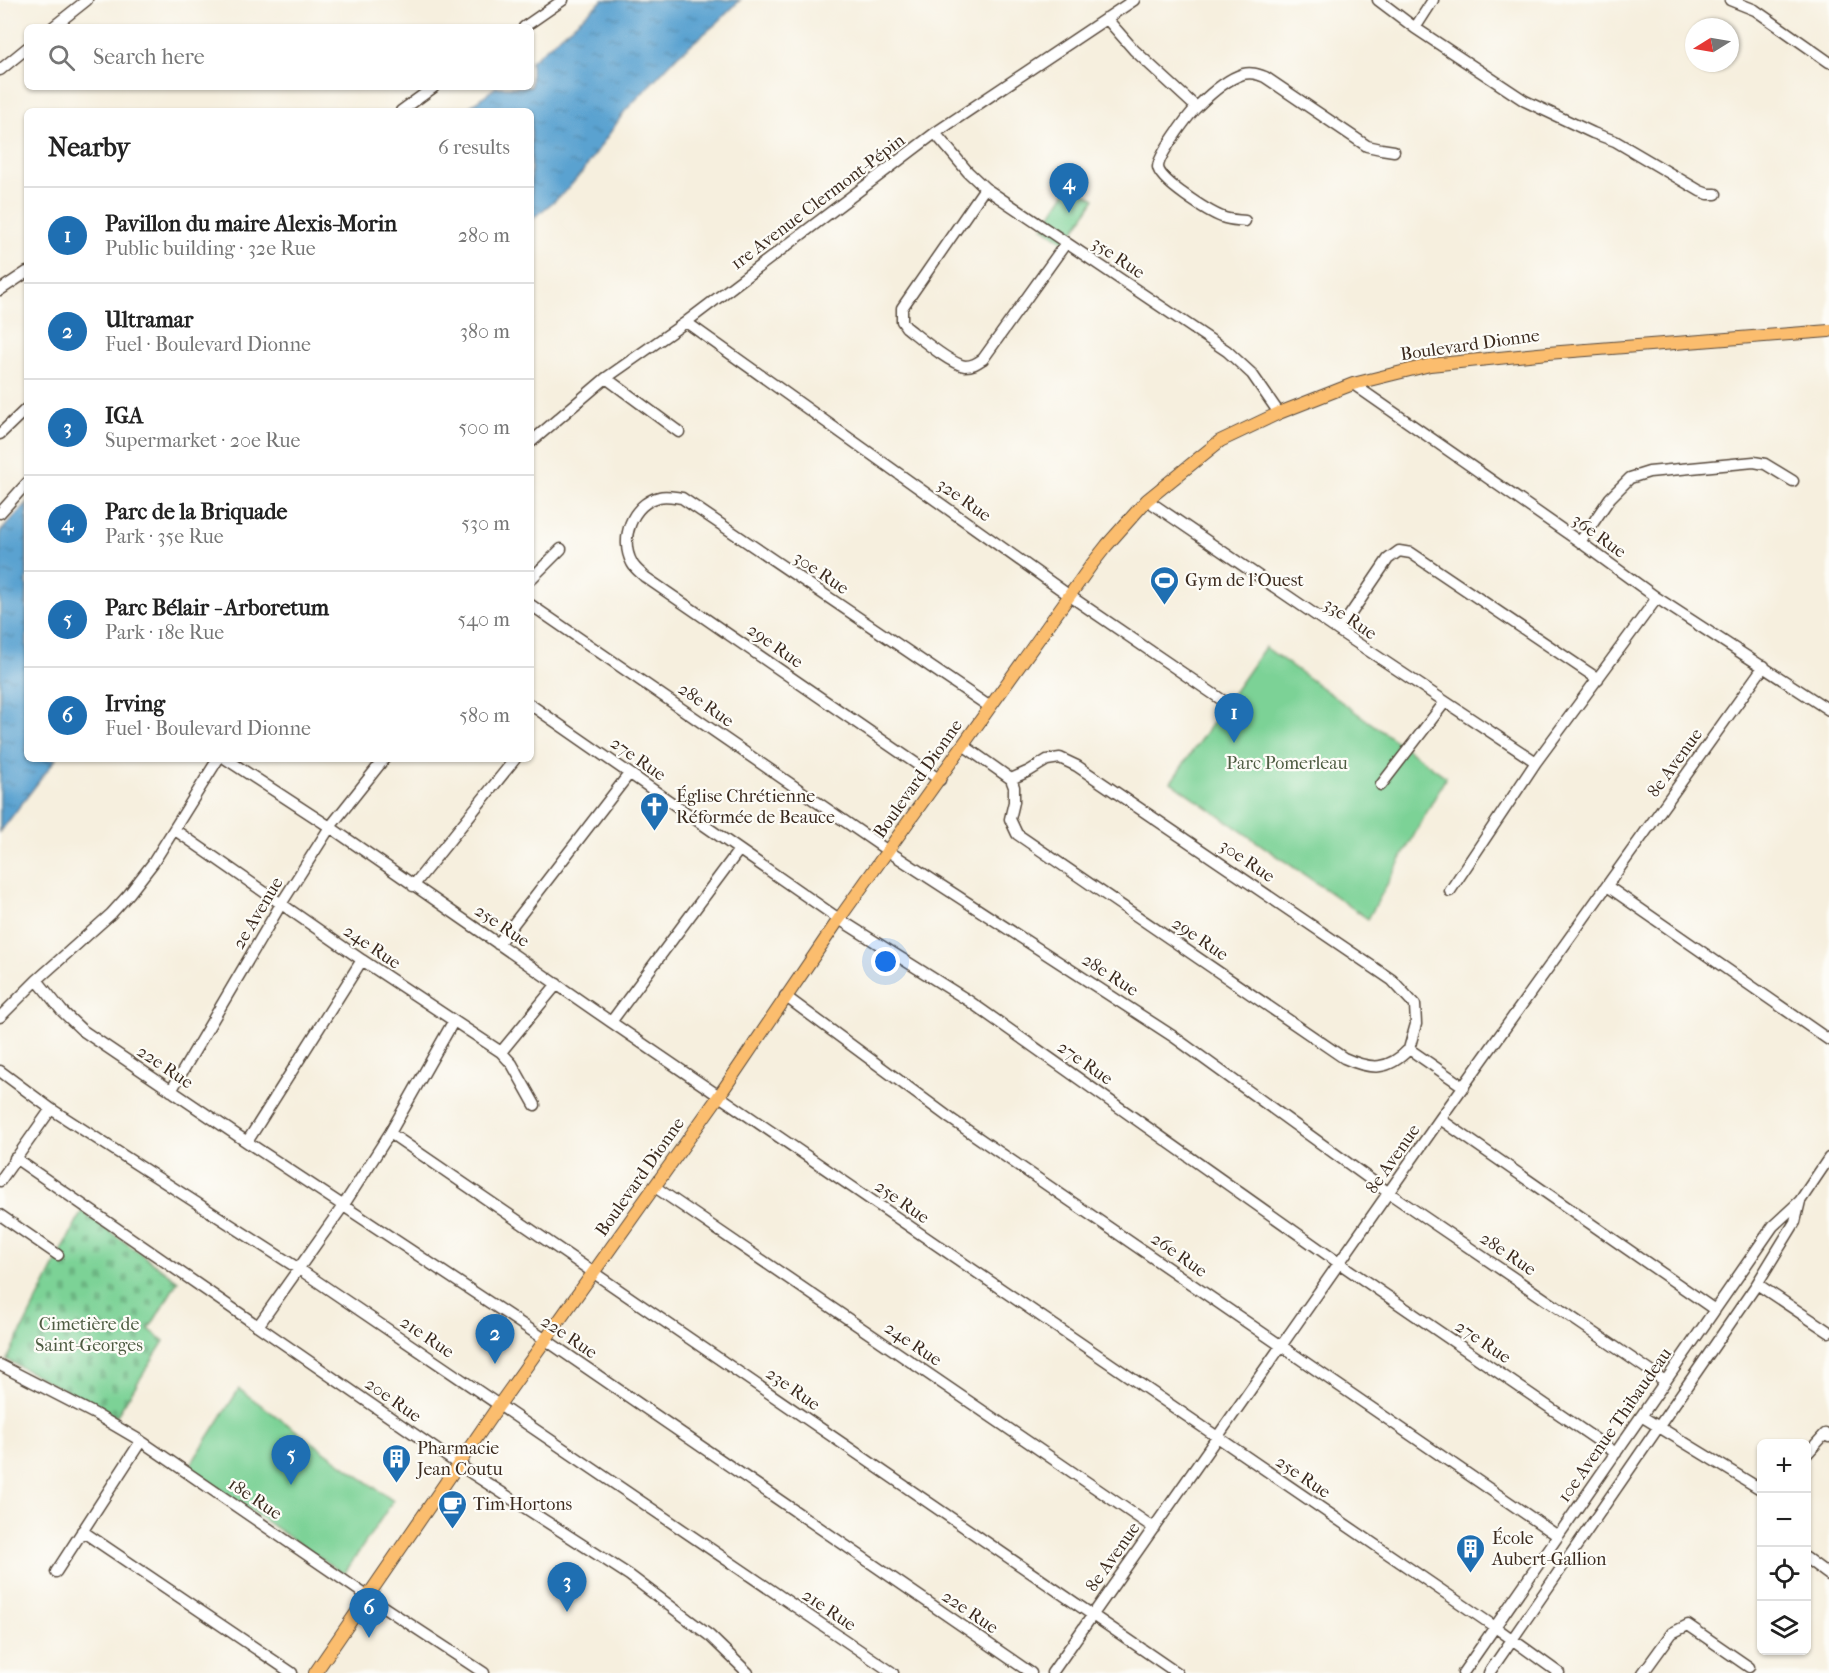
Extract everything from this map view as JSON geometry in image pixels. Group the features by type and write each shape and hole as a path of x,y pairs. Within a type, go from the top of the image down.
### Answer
{"main road":[{"name":"Boulevard Dionne","path":"315,1673 498,1405 655,1188 839,919 1107,545 1148,500 1220,441 1279,413 1353,384 1430,365 1548,352 1829,331"}],"street":[{"path":"57,24 87,0"},
{"path":"528,24 563,0"},
{"name":"1re Avenue Clermont-Pépin","path":"534,439 606,378 686,322 935,133 1134,0"},
{"path":"1378,0 1415,28 1525,101 1615,141 1701,191 1716,194"},
{"path":"1415,28 1433,0"},
{"path":"1730,0 1755,10 1829,62"},
{"path":"1106,18 1134,50 1196,107"},
{"path":"0,70 4,59 24,49"},
{"path":"1245,221 1223,218 1213,212 1170,184 1158,167 1163,153 1196,107 1234,77 1245,73 1256,73 1367,146 1394,151"},
{"path":"405,108 430,90"},
{"name":"35e Rue","path":"935,133 968,172 985,188 1227,351 1252,374 1279,413"},
{"path":"985,188 905,302 901,314 906,327 949,358 963,365 976,364 990,352 1066,243"},
{"path":"0,290 24,274"},
{"name":"32e Rue","path":"686,322 1070,596 1225,702"},
{"path":"606,378 679,432"},
{"name":"36e Rue","path":"1353,384 1657,598 1829,710"},
{"path":"0,434 24,411"},
{"path":"1580,542 1617,489 1630,478 1649,472 1754,462 1765,464 1793,481"},
{"path":"0,513 24,486"},
{"name":"30e Rue","path":"632,518 648,501 657,497 682,498 990,707"},
{"name":"33e Rue","path":"1148,500 1536,762"},
{"name":"29e Rue","path":"632,518 627,538 628,549 631,561 637,570 940,780"},
{"path":"534,576 561,549"},
{"path":"1339,631 1388,559 1399,551 1411,553 1598,679"},
{"path":"1450,891 1536,762 1657,598"},
{"name":"28e Rue","path":"534,607 888,851 1174,1037 1389,1193 1665,1381"},
{"name":"8e Avenue","path":"1052,1673 1440,1119 1764,666"},
{"path":"1382,785 1445,702"},
{"name":"27e Rue","path":"534,707 839,919 969,1001 1340,1263 1616,1453"},
{"path":"963,746 1011,779"},
{"name":"30e Rue","path":"1011,779 1047,760 1060,758 1077,766 1372,966 1392,980 1415,1005 1416,1024 1409,1049"},
{"path":"0,1017 37,980 111,914 142,878 175,830 216,762"},
{"name":"25e Rue","path":"231,762 330,827 1559,1673"},
{"name":"2e Avenue","path":"171,1091 281,904 330,827 382,762"},
{"path":"413,886 513,762"},
{"path":"498,944 630,774"},
{"name":"29e Rue","path":"1011,779 1014,787 1014,802 1010,819 1017,834 1344,1058 1362,1066 1382,1067 1399,1059 1409,1049"},
{"name":"24e Rue","path":"175,830 453,1022 501,1052 512,1064 535,1105"},
{"path":"611,1022 739,850"},
{"path":"1607,886 1829,1040"},
{"path":"247,1142 362,960"},
{"name":"22e Rue","path":"37,980 62,1011 82,1030 546,1340 1031,1673"},
{"path":"501,1052 557,984"},
{"name":"26e Rue","path":"785,996 951,1119 1558,1536"},
{"path":"258,1326 343,1206 390,1133 453,1022"},
{"path":"1409,1049 1464,1087"},
{"name":"21e Rue","path":"0,1071 51,1109 298,1269 893,1673"},
{"path":"0,1181 51,1109"},
{"path":"1440,1119 1715,1310"},
{"name":"23e Rue","path":"390,1133 1177,1673"},
{"name":"20e Rue","path":"15,1158 459,1465 629,1575 710,1636 748,1673"},
{"name":"10e Avenue Thibaudeau","path":"1463,1673 1773,1226 1800,1201 1829,1158"},
{"name":"24e Rue","path":"655,1188 1154,1528"},
{"name":"10e Avenue Thibaudeau","path":"1490,1673 1757,1284 1795,1222 1800,1201"},
{"path":"0,1215 58,1255"},
{"path":"1757,1284 1829,1332"},
{"name":"18e Rue","path":"0,1365 95,1414 141,1441 484,1673"},
{"path":"1641,1416 1757,1488"},
{"path":"1811,1449 1825,1434 1829,1437"},
{"path":"56,1572 141,1441"},
{"path":"82,1531 292,1673"},
{"path":"1811,1562 1829,1575"},
{"path":"1643,1673 1672,1633 1688,1625 1749,1667"}],"green space":[{"path":"1071,184 1095,199 1066,243 1043,227"},
{"name":"Parc Pomerleau","path":"1265,647 1446,777 1368,919 1171,782"},
{"name":"Cimetière de Saint-Georges","path":"82,1211 178,1281 149,1329 164,1341 116,1417 7,1360"},
{"path":"239,1389 393,1501 344,1574 188,1469"}],"water":[{"path":"603,0 740,0 716,24 678,55 625,111 584,170 565,192 534,218 534,108 468,108 492,90 534,90 534,58"},
{"path":"24,506 24,762 54,762 0,832 0,532"}],"place":[{"name":"Parc de la Briquade","path":"1069,213"},
{"name":"Gym de l'Ouest","path":"1164,606"},
{"name":"Pavillon du maire Alexis-Morin","path":"1234,743"},
{"name":"Église Chrétienne Réformée de Beauce","path":"655,832"},
{"name":"Ultramar","path":"495,1364"},
{"name":"Pharmacie Jean Coutu","path":"396,1484"},
{"name":"Parc Bélair - Arboretum","path":"291,1485"},
{"name":"Tim Hortons","path":"452,1530"},
{"name":"École Aubert-Gallion","path":"1471,1574"},
{"name":"IGA","path":"567,1612"},
{"name":"Irving","path":"369,1638"}]}
